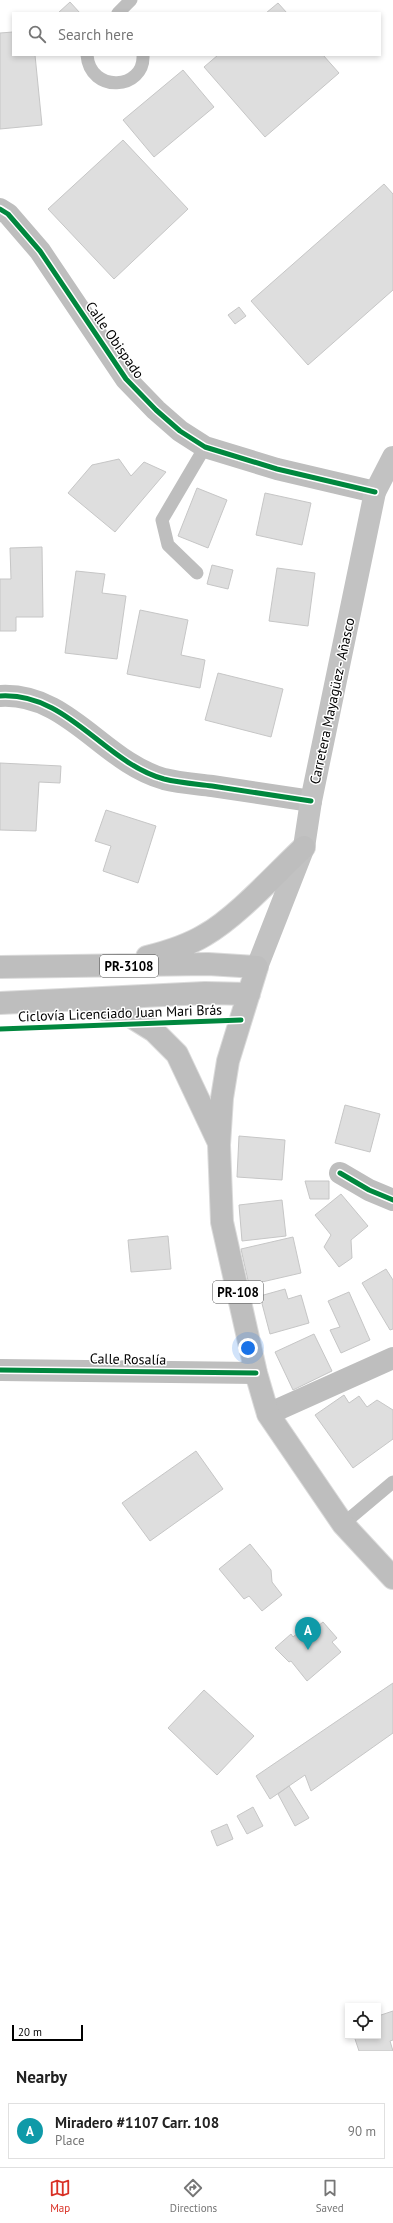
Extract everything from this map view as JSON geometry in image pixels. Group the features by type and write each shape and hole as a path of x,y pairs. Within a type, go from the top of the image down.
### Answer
{"main road":[{"name":"Calle Obispado","path":"0,209 8,214 40,251 126,379 156,410 180,431 205,446 278,469 375,492"},
{"name":"Carretera Mayagüez - Añasco","path":"257,967 304,847 311,801 375,492 393,457"},
{"path":"0,696 27,698 50,706 77,723 134,767 164,779 311,801"},
{"path":"115,966 173,950 205,935 233,914 304,847"},
{"name":"PR-3108","path":"0,967 208,964 257,967"},
{"name":"PR-108","path":"257,967 228,1061 222,1098 219,1145 222,1222 256,1373 268,1414 344,1524 393,1578"},
{"name":"PR-3108","path":"0,1003 70,1001 206,993 249,994"},
{"path":"70,1001 130,1016 154,1031 177,1054 219,1145"},
{"path":"340,1173 369,1190 393,1200"},
{"path":"268,1414 393,1358"},
{"name":"Calle Rosalía","path":"0,1370 256,1373"}],"lane":[{"path":"119,12 131,0"},
{"path":"88,56 92,72 101,80 111,84 123,83 132,78 140,70 144,56"},
{"path":"197,573 168,545 162,520 205,446"},
{"path":"344,1524 393,1482"}],"building":[{"path":"70,2 79,12 59,12"},
{"path":"278,3 286,12 267,12"},
{"path":"12,32 12,56 35,56 42,125 0,129 0,33"},
{"path":"217,56 324,56 339,73 265,137 204,67"},
{"path":"183,70 214,107 154,157 123,120"},
{"path":"123,140 188,209 114,279 48,209"},
{"path":"384,184 393,194 393,290 308,365 251,301"},
{"path":"239,307 246,316 235,324 228,315"},
{"path":"119,459 131,476 144,462 166,472 115,532 68,493 92,465"},
{"path":"197,488 227,500 208,548 178,536"},
{"path":"265,493 311,503 302,545 256,535"},
{"path":"42,547 43,617 16,617 16,631 0,631 0,579 11,579 10,548"},
{"path":"212,565 233,570 228,589 207,584"},
{"path":"277,568 315,573 308,626 269,621"},
{"path":"76,571 105,574 102,593 126,596 117,659 65,653"},
{"path":"140,610 188,620 181,655 205,660 200,688 127,674"},
{"path":"218,673 283,689 271,737 205,720"},
{"path":"0,763 61,766 60,783 39,782 36,831 0,830"},
{"path":"106,810 156,826 138,883 103,871 111,846 95,841"},
{"path":"345,1105 380,1114 370,1152 335,1143"},
{"path":"239,1136 285,1140 282,1180 237,1177"},
{"path":"305,1181 329,1181 329,1199 310,1199"},
{"path":"341,1194 368,1226 351,1240 352,1258 339,1267 324,1247 331,1235 315,1215"},
{"path":"282,1200 286,1236 242,1241 239,1205"},
{"path":"168,1236 171,1269 131,1272 128,1240"},
{"path":"293,1237 301,1273 249,1285 241,1249"},
{"path":"386,1269 393,1280 393,1329 390,1330 362,1283"},
{"path":"285,1289 288,1299 301,1295 309,1323 270,1334 260,1296"},
{"path":"349,1292 370,1340 341,1353 330,1330 340,1327 328,1301"},
{"path":"314,1334 332,1371 293,1390 275,1352"},
{"path":"344,1395 349,1403 359,1396 367,1407 377,1400 393,1410 393,1439 353,1468 315,1415"},
{"path":"196,1451 223,1489 150,1541 122,1503"},
{"path":"250,1544 271,1570 272,1582 282,1595 262,1611 249,1596 244,1599 219,1569"},
{"path":"313,1621 318,1626 323,1622 337,1638 332,1642 341,1652 307,1681 291,1661 289,1662 275,1648 291,1634 293,1637"},
{"path":"393,1683 393,1733 311,1791 305,1775 270,1799 256,1776"},
{"path":"204,1690 254,1736 217,1775 168,1728"},
{"path":"289,1786 309,1818 295,1826 278,1794"},
{"path":"253,1807 263,1826 247,1834 237,1816"},
{"path":"227,1824 233,1839 217,1846 211,1831"},
{"path":"393,2011 393,2040 390,2041 393,2051 359,2051 355,2039 381,2039 381,2015"}],"cycle path":[{"path":"0,209 8,214 40,251 126,379 156,410 180,431 205,447 277,469 375,492"},
{"path":"0,696 24,698 46,705 66,716 122,758 142,770 164,779 311,801"},
{"name":"Ciclovía Licenciado Juan Mari Brás","path":"0,1029 241,1020"},
{"path":"340,1173 369,1190 393,1200"},
{"path":"0,1370 256,1373"}],"place":[{"name":"Miradero #1107 Carr. 108","path":"308,1650"}]}
